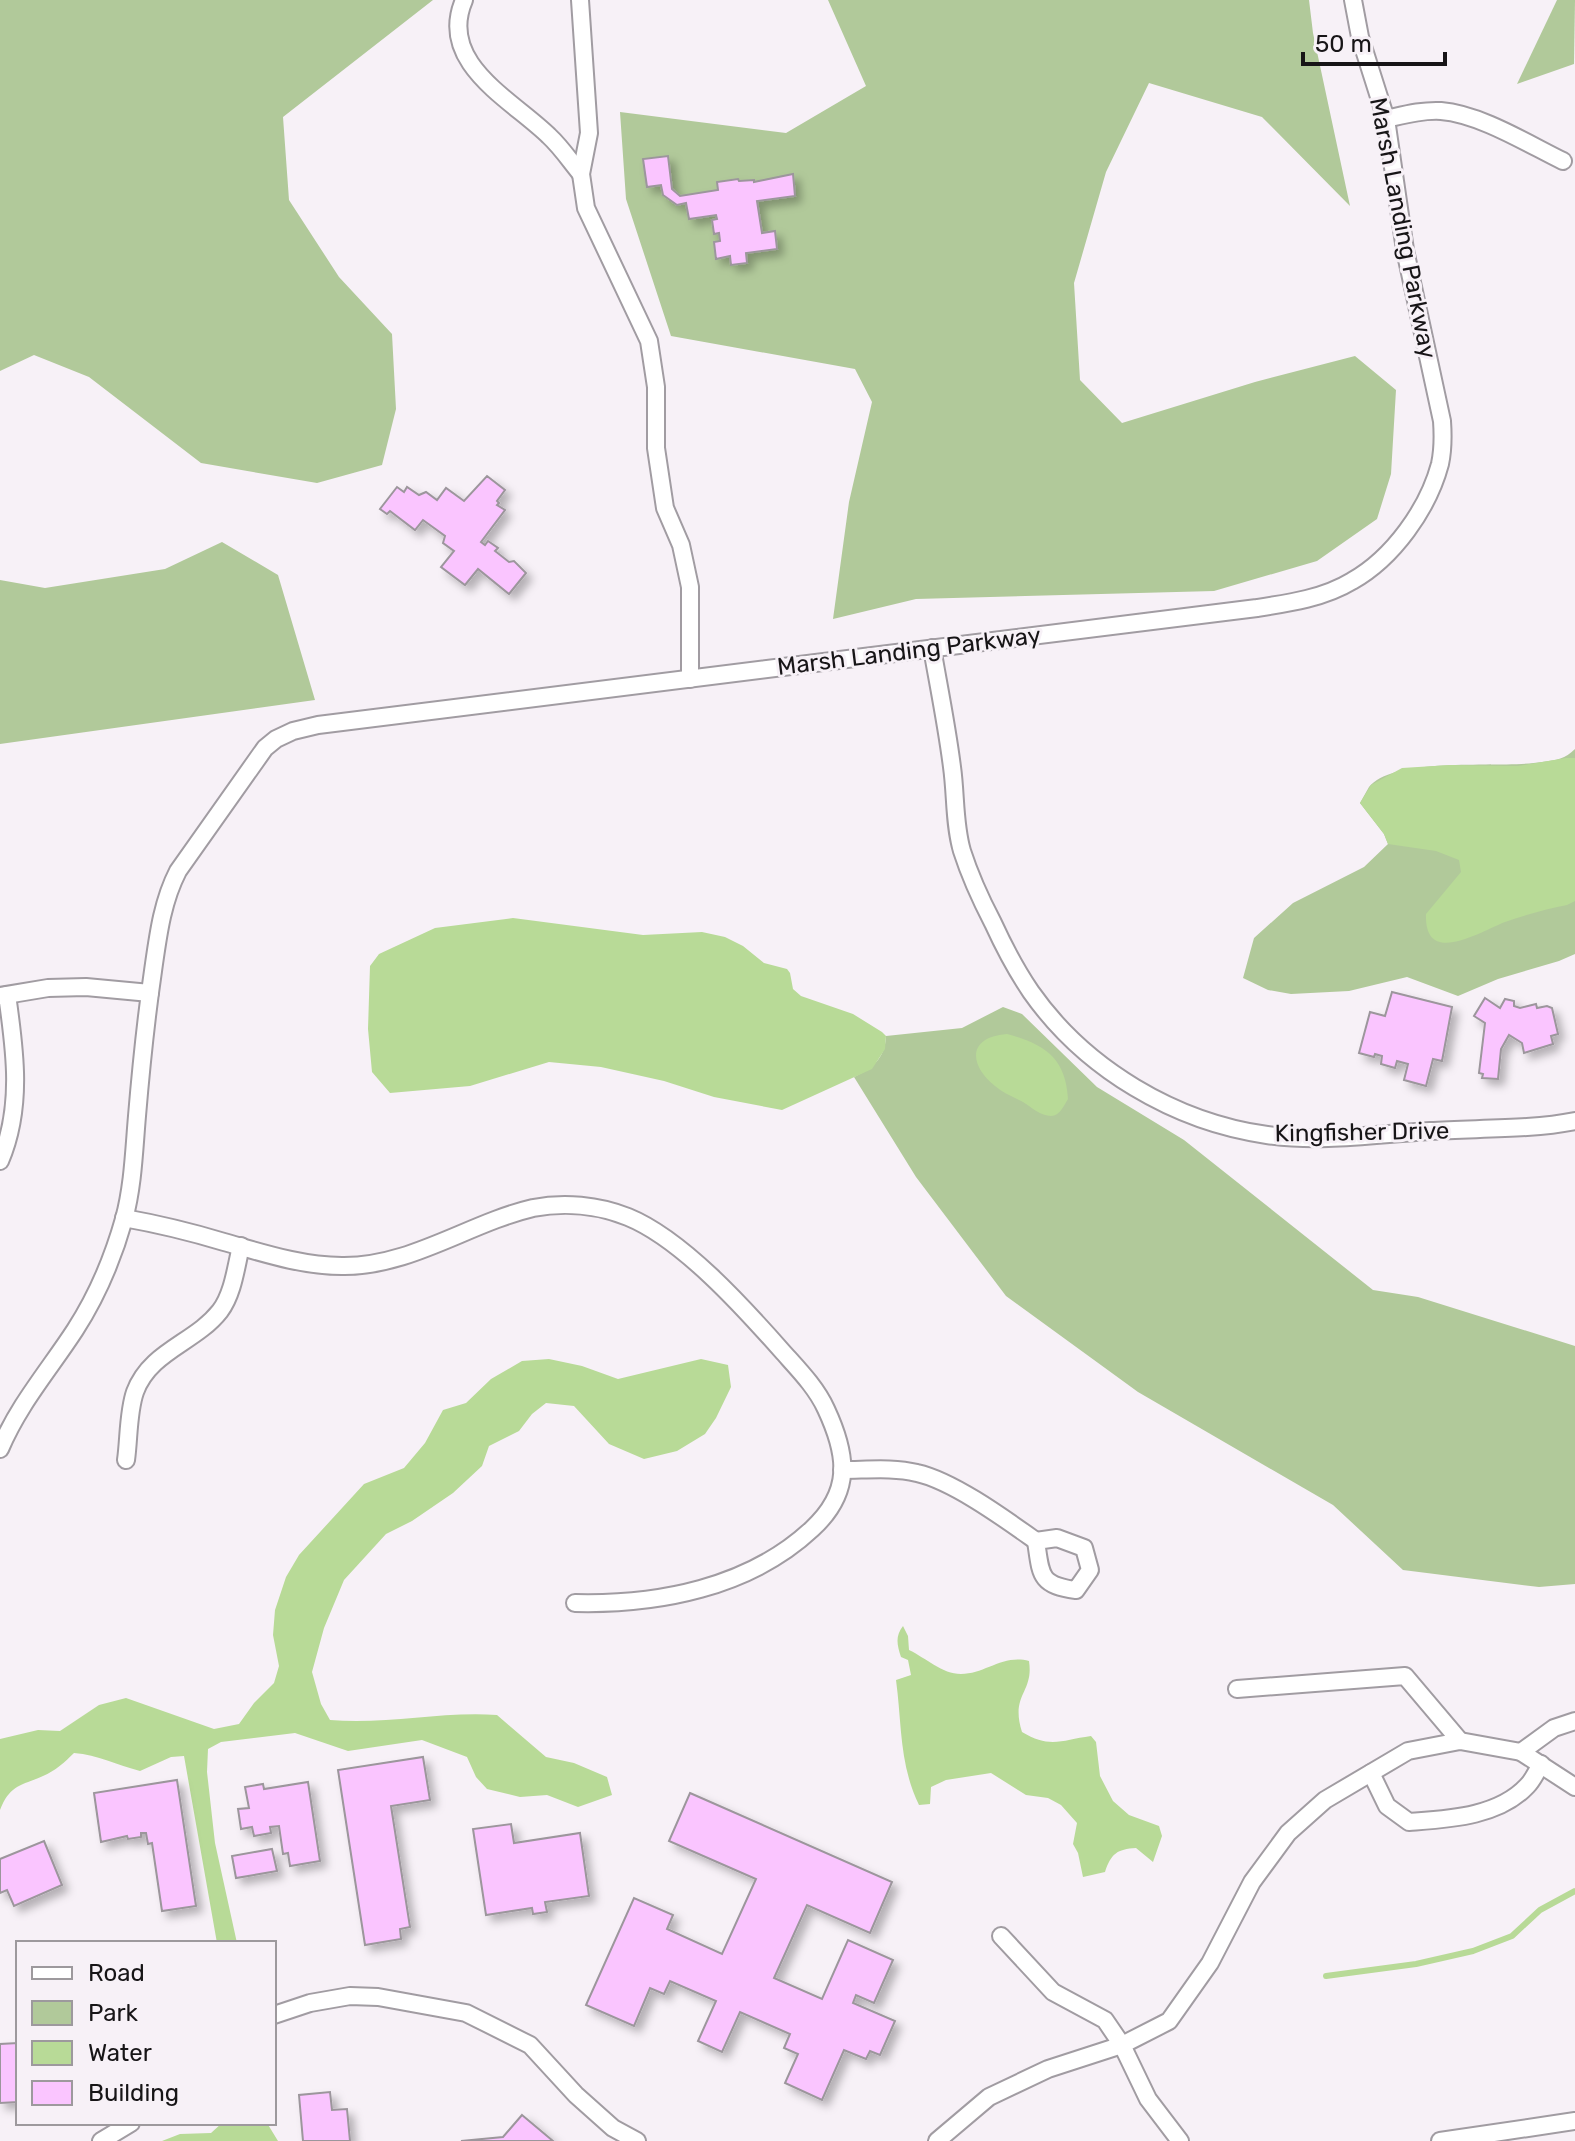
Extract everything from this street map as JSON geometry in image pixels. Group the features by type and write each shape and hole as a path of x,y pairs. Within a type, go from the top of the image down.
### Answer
{"street":[{"path":"464,0 458,15 462,51 487,84 552,138 581,174"},
{"path":"580,0 589,133 581,174 586,208 649,341 656,387 656,448 665,508 681,545 690,587 690,679"},
{"name":"Marsh Landing Parkway","path":"124,1218 131,1182 159,929 173,880 256,760 276,739 318,725 1293,602 1328,593 1353,581 1375,565 1394,545 1427,496 1439,466 1443,434 1405,250 1386,119 1360,37 1353,0"},
{"path":"1386,119 1422,111 1456,114 1484,123 1563,161"},
{"name":"Kingfisher Drive","path":"932,648 953,770 958,833 981,899 1009,957 1032,993 1077,1044 1121,1079 1152,1098 1190,1115 1229,1128 1269,1136 1313,1138 1575,1121"},
{"path":"0,1161 11,1129 15,1092 15,1048 4,996 48,988 86,987 150,993"},
{"path":"0,1449 30,1393 74,1332 96,1295 124,1218 302,1263 343,1266 401,1257 530,1209 572,1205 604,1209 629,1217 653,1230 709,1274 809,1381 832,1421 842,1470 841,1489 827,1515 807,1534 760,1565 728,1580 648,1600 575,1603"},
{"path":"126,1460 134,1397 145,1374 158,1359 220,1312 227,1299 241,1246"},
{"path":"842,1470 897,1469 940,1481 1036,1541"},
{"path":"1237,1689 1405,1676 1460,1741"},
{"path":"1521,1752 1554,1728 1575,1721"},
{"path":"937,2141 989,2097 1048,2069 1122,2045 1169,2021 1210,1963 1252,1882 1288,1833 1325,1800 1408,1751 1460,1741 1521,1752 1575,1787"},
{"path":"1371,1773 1387,1806 1409,1822 1458,1818 1498,1806 1527,1786 1541,1764"},
{"path":"1001,1936 1053,1992 1105,2020 1122,2045 1148,2099 1180,2141"},
{"path":"276,2014 310,2003 350,1996 378,1997 466,2013 530,2045 576,2095 613,2128 637,2141"},
{"path":"1440,2141 1575,2121"},
{"path":"101,2141 128,2125"}],"green space":[{"path":"0,0 433,0 283,117 289,200 339,277 392,334 396,409 382,465 317,483 201,463 89,377 34,355 0,371"},
{"path":"828,0 1309,0 1313,33 1350,206 1262,117 1149,83 1106,172 1074,283 1080,380 1122,423 1255,382 1355,356 1396,390 1391,474 1377,519 1317,561 1214,591 916,599 833,619 849,502 872,402 855,369 671,336 626,199 620,112 786,133 866,86"},
{"path":"1557,0 1575,0 1574,64 1517,84"},
{"path":"222,542 278,575 315,700 0,744 0,580 45,588 165,569"},
{"path":"1575,749 1575,954 1498,979 1458,996 1407,977 1349,991 1291,994 1268,990 1243,978 1254,938 1293,903 1364,867 1388,844 1360,803 1369,787 1382,777 1424,767 1556,760"},
{"path":"1003,1007 1022,1014 1097,1087 1184,1140 1373,1290 1418,1297 1575,1346 1575,1584 1539,1587 1403,1570 1333,1505 1138,1392 1006,1296 916,1177 854,1077 877,1061 886,1036 962,1028"}],"water":[{"path":"1575,758 1575,901 1513,919 1456,942 1444,943 1434,939 1428,930 1426,914 1461,872 1459,860 1436,851 1388,844 1360,803 1371,785 1402,768 1518,766"},
{"path":"513,918 643,935 702,932 725,937 743,946 764,963 787,969 793,989 801,996 853,1014 882,1032 886,1036 885,1049 872,1069 782,1110 714,1097 664,1081 601,1067 549,1062 470,1086 390,1093 372,1072 368,1029 370,966 379,954 435,928"},
{"path":"1007,1034 1042,1048 1058,1063 1068,1099 1057,1114 1044,1115 1005,1093 980,1069 976,1053 979,1046 994,1036"},
{"path":"549,1359 582,1366 618,1379 701,1359 728,1365 731,1387 705,1434 677,1451 644,1459 609,1444 574,1406 546,1403 532,1414 519,1431 489,1446 482,1466 453,1493 412,1521 386,1534 344,1580 324,1628 312,1672 321,1704 330,1720 497,1715 546,1757 574,1763 607,1777 612,1795 578,1807 547,1795 520,1797 487,1789 476,1777 467,1757 422,1740 348,1751 295,1733 221,1742 208,1749 207,1772 215,1843 237,1941 217,1941 184,1756 171,1757 140,1771 74,1753 52,1772 12,1791 0,1810 0,1739 38,1730 60,1731 99,1705 126,1698 214,1729 239,1724 274,1683 279,1666 273,1635 275,1610 286,1577 299,1555 364,1484 404,1468 425,1443 443,1410 466,1403 491,1379 522,1361"},
{"path":"903,1626 908,1636 909,1650 954,1673 970,1673 1011,1660 1029,1661 1030,1672 1019,1709 1022,1732 1048,1742 1091,1736 1096,1742 1100,1776 1113,1801 1129,1815 1159,1826 1162,1836 1153,1862 1136,1848 1124,1850 1112,1857 1105,1872 1083,1877 1073,1844 1077,1823 1061,1805 1048,1798 1026,1795 991,1773 946,1780 931,1787 930,1804 919,1805 902,1744 896,1680 911,1675 908,1660 901,1657 898,1645"},
{"path":"220,2125 268,2125 278,2141 162,2141 180,2134 211,2133"}],"building":[{"path":"668,156 672,189 680,196 718,190 717,182 738,179 754,182 793,174 795,196 757,201 762,233 775,231 777,249 746,253 747,263 731,265 730,256 716,259 714,242 720,241 719,233 714,234 712,220 717,219 716,215 689,219 686,203 677,205 663,195 661,185 647,187 643,159"},
{"path":"487,476 505,490 497,505 505,510 481,542 485,545 488,541 498,548 495,551 509,562 514,561 526,573 509,594 478,569 465,585 441,567 454,551 443,543 445,536 423,520 415,530 390,511 387,514 380,509 397,487 404,492 407,487 419,495 426,492 437,500 446,488 464,501"},
{"path":"1392,992 1452,1007 1442,1061 1433,1059 1426,1086 1404,1080 1408,1064 1397,1061 1395,1068 1381,1064 1382,1056 1359,1053 1370,1012 1385,1016"},
{"path":"1485,998 1500,1008 1505,999 1514,1001 1514,1006 1520,1008 1536,1004 1537,1008 1552,1008 1558,1034 1551,1036 1553,1044 1524,1053 1522,1043 1509,1035 1501,1049 1498,1079 1482,1078 1483,1074 1479,1073 1485,1023 1474,1016"},
{"path":"423,1757 430,1800 391,1806 410,1927 400,1929 401,1939 365,1945 338,1770"},
{"path":"177,1780 196,1906 162,1911 152,1843 148,1844 146,1833 141,1833 141,1837 128,1839 127,1836 101,1842 94,1793"},
{"path":"308,1782 320,1861 290,1866 288,1853 283,1854 279,1826 270,1827 271,1833 254,1836 252,1827 241,1829 238,1809 249,1808 245,1787 263,1784 264,1789"},
{"path":"690,1793 892,1882 870,1933 807,1905 774,1978 822,1999 848,1940 893,1960 874,2003 856,1995 853,2003 895,2021 880,2055 870,2051 866,2059 844,2050 822,2100 785,2083 798,2054 784,2048 790,2034 740,2012 722,2052 698,2041 716,2001 670,1981 664,1994 650,1988 634,2026 586,2005 634,1898 673,1915 667,1929 722,1954 756,1879 669,1841"},
{"path":"511,1824 514,1843 580,1833 589,1896 545,1902 547,1912 533,1914 532,1908 486,1915 473,1829"},
{"path":"44,1841 62,1885 14,1906 7,1890 0,1893 0,1859"},
{"path":"272,1849 277,1871 236,1878 232,1856"},
{"path":"16,2043 16,2102 0,2103 0,2044"},
{"path":"330,2092 332,2110 347,2109 350,2141 303,2141 299,2095"},
{"path":"522,2115 553,2141 461,2141 503,2137"}],"waterway":[{"path":"1326,1976 1416,1964 1473,1951 1512,1936 1540,1910 1575,1891"}]}
